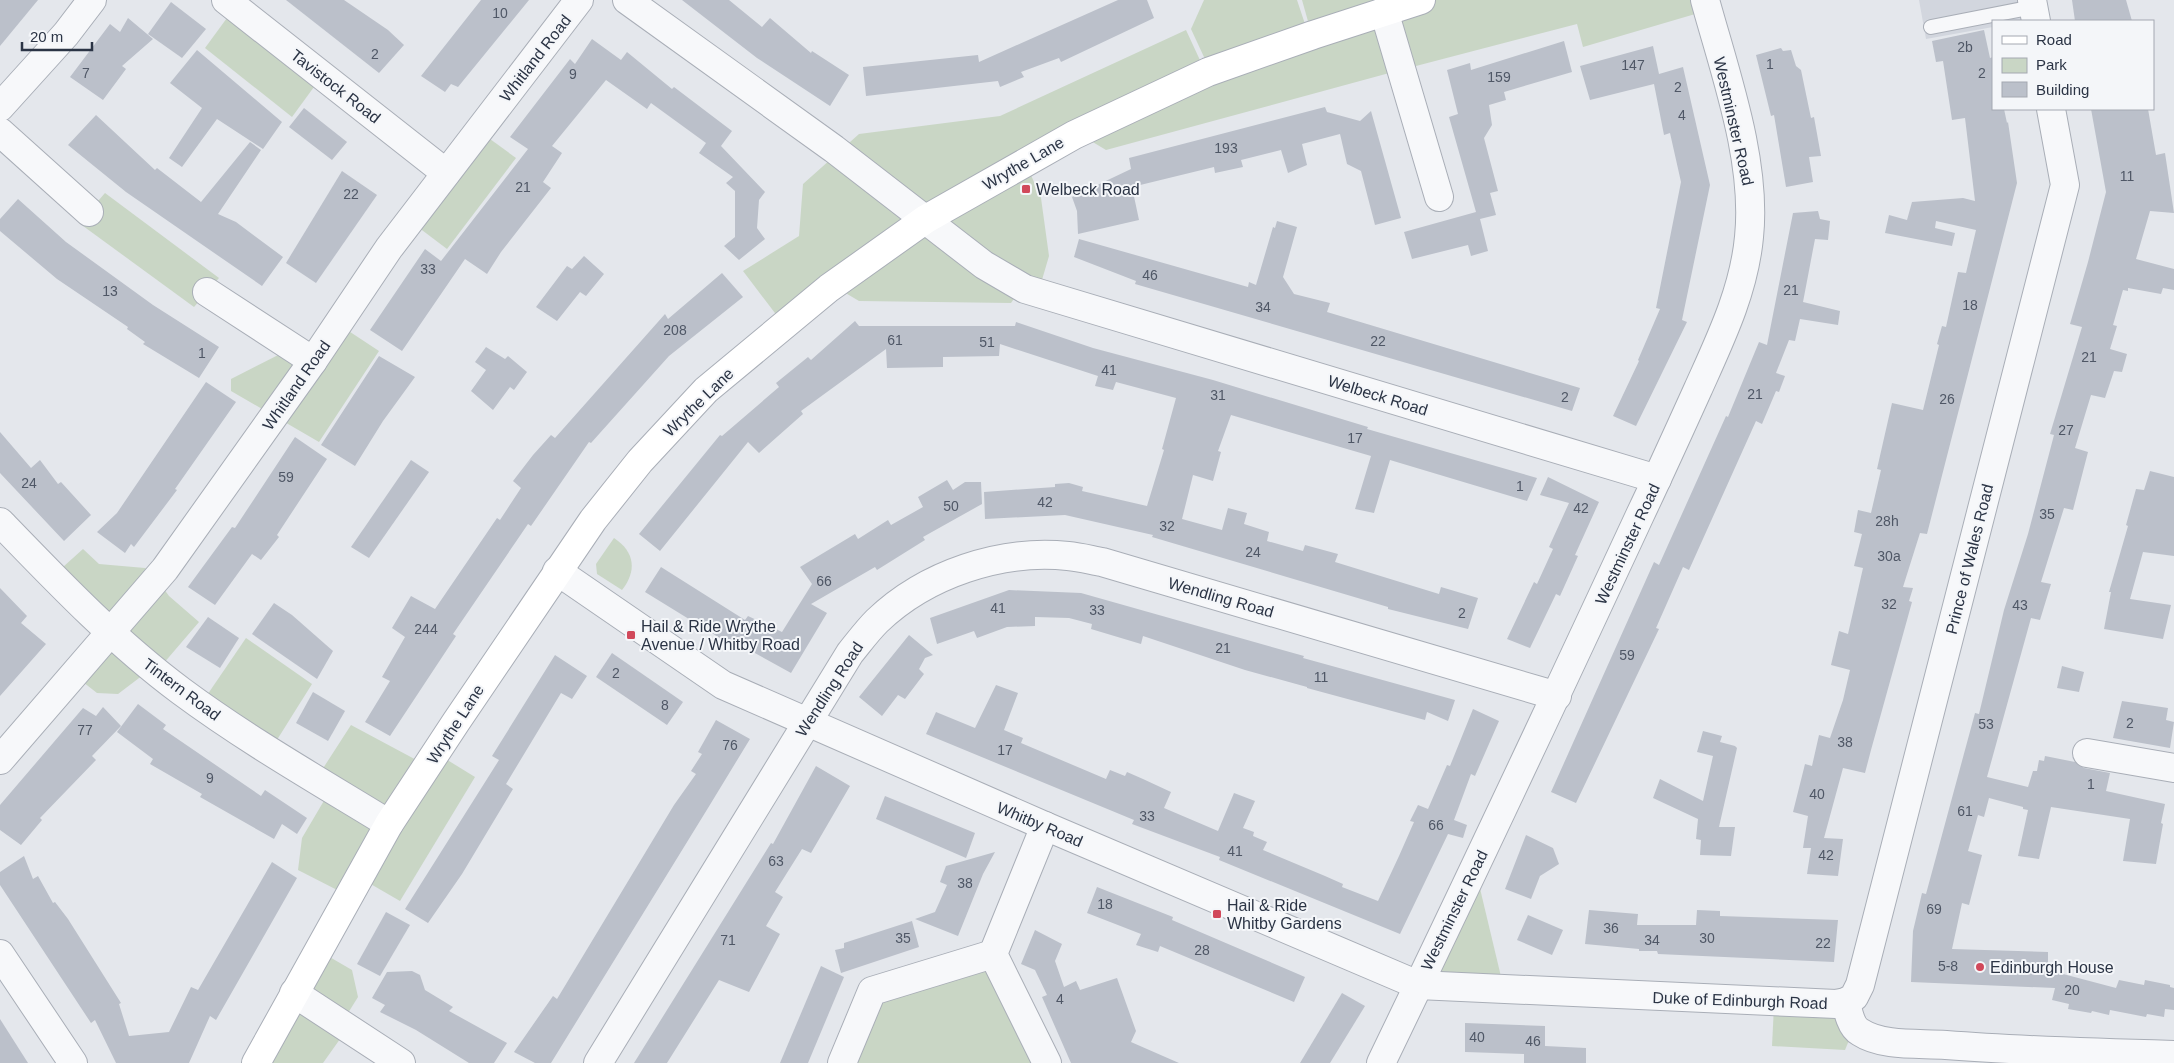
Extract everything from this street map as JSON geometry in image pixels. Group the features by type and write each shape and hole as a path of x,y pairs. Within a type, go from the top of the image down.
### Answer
{"main road":[{"name":"Wrythe Lane","path":"256,1063 389,824 557,571 593,520 640,461 706,390 829,288 926,219 1074,135 1208,72 1421,0"}],"street":[{"path":"0,107 66,34 92,0"},
{"name":"Tavistock Road","path":"226,0 446,173"},
{"name":"Whitland Road","path":"0,760 165,568 313,361 388,248 579,0"},
{"name":"Welbeck Road","path":"627,0 926,219 984,264 1025,288 1657,479"},
{"name":"Westminster Road","path":"1381,1063 1557,696 1657,479 1726,326 1743,276 1750,237 1751,196 1742,144 1705,0"},
{"path":"1384,11 1439,197"},
{"name":"Prince of Wales Road","path":"1846,1002 1854,996 1860,985 2065,185 2051,110"},
{"path":"0,132 89,212"},
{"path":"207,292 313,361"},
{"name":"Tintern Road","path":"0,522 110,632 180,691 270,751 389,824"},
{"name":"Wendling Road","path":"598,1063 850,653 878,621 895,606 952,573 982,563 1038,555 1069,556 1102,562 1557,696"},
{"name":"Whitby Road","path":"557,571 722,685 1045,826 1418,985 1554,992"},
{"path":"2087,753 2174,768"},
{"path":"1045,826 993,954 1047,1063"},
{"path":"0,954 74,1063"},
{"path":"842,1063 872,992 993,954"},
{"name":"Duke of Edinburgh Road","path":"1554,992 1836,1004 1846,1002 1850,1017 1857,1031 1870,1038 1888,1041 2008,1050 2174,1055"},
{"path":"294,993 401,1063"}],"lane":[{"path":"1931,26 2034,9"}],"shaded area":[{"path":"1919,0 2036,0 2040,18 1992,20 1992,27 1926,39"}],"green space":[{"path":"1204,0 1297,0 1308,33 1210,70 1191,29"},
{"path":"1302,0 1416,0 1311,32"},
{"path":"1430,0 1699,0 1702,12 1583,47 1577,24 1106,150 1081,135"},
{"path":"235,7 322,76 292,117 205,48"},
{"path":"1186,30 1205,71 1023,157 1041,198 1049,256 1039,290 1025,283 1011,303 859,301 827,282 781,321 743,271 799,236 803,184 859,134 1000,116"},
{"path":"479,131 516,158 447,249 410,221"},
{"path":"105,193 219,278 194,307 79,223"},
{"path":"338,324 379,351 319,442 231,391 231,379 292,348 312,361"},
{"path":"614,538 626,549 632,562 630,576 622,590 597,574 596,564"},
{"path":"83,549 99,564 145,568 156,578 169,596 199,622 157,671 143,675 118,694 97,693 74,675 109,632 53,576"},
{"path":"246,638 312,684 270,751 201,704"},
{"path":"351,725 422,763 343,893 298,870 302,838 335,782 320,773"},
{"path":"436,753 475,777 400,901 362,879"},
{"path":"1477,876 1503,985 1427,981"},
{"path":"321,952 352,970 358,997 338,1029 345,1032 323,1063 262,1063"},
{"path":"993,954 1047,1063 842,1063 872,991"},
{"path":"1774,1006 1842,1008 1852,1033 1845,1050 1772,1046"}],"building":[{"path":"0,0 38,0 0,46"},
{"path":"286,0 344,0 388,30 404,45 379,73"},
{"path":"481,0 529,0 458,87 451,84 445,92 421,76"},
{"path":"682,0 729,0 762,27 770,18 811,53 812,51 849,75 830,106 757,58"},
{"path":"1118,0 1147,0 1154,18 1061,62 1059,58 1021,72 1024,77 1000,87 998,81 866,96 863,67 978,55 979,62"},
{"path":"2072,0 2126,0 2132,20 2075,20"},
{"path":"171,2 206,29 182,58 148,34"},
{"path":"128,18 153,39 122,66 126,69 103,100 70,77 110,24 120,32"},
{"path":"1984,30 1990,58 1992,57 1992,110 2004,110 2008,122 2017,183 1927,534 1920,533 1903,587 1913,588 1909,601 1912,602 1865,773 1843,768 1824,838 1843,839 1838,876 1807,874 1811,848 1803,848 1808,816 1793,812 1805,764 1812,766 1819,735 1830,738 1843,700 1850,670 1831,665 1839,631 1848,634 1863,568 1854,566 1862,534 1854,532 1858,510 1871,513 1881,470 1877,469 1892,403 1923,410 1942,326 1946,327 1958,272 1966,273 1976,230 1936,221 1935,228 1955,233 1952,246 1885,233 1889,215 1907,220 1912,202 1963,198 1975,201 1965,118 1952,120 1943,61 1936,62 1932,41"},
{"path":"592,39 621,60 627,52 672,89 674,87 732,131 721,146 765,192 759,200 757,228 765,239 739,260 724,246 735,237 735,191 726,183 733,177 699,153 706,143 651,103 647,109 606,80 552,146 562,153 543,182 551,188 501,252 487,274 465,259 402,351 370,330 425,249 441,261 528,149 510,137 570,59 575,64"},
{"path":"1564,41 1572,72 1504,92 1506,100 1489,105 1492,125 1484,138 1498,191 1490,193 1496,215 1480,219 1488,251 1471,256 1468,245 1412,259 1404,232 1476,212 1449,117 1458,114 1447,70 1470,63 1471,70"},
{"path":"1653,46 1659,74 1683,67 1710,185 1682,320 1687,322 1636,426 1613,416 1639,361 1660,309 1656,308 1681,182 1670,133 1664,135 1654,84 1590,100 1580,66"},
{"path":"1781,48 1783,51 1791,50 1796,66 1801,70 1811,118 1814,117 1821,156 1809,157 1813,182 1786,187 1774,115 1771,116 1756,55"},
{"path":"197,50 282,122 263,149 217,119 182,167 169,158 202,108 170,83"},
{"path":"1325,107 1327,112 1360,121 1371,111 1401,218 1375,225 1361,171 1347,164 1340,134 1302,144 1307,165 1288,173 1281,150 1241,160 1243,167 1215,173 1214,167 1132,187 1139,220 1078,234 1077,211 1072,197 1131,169 1129,158"},
{"path":"304,108 347,142 332,160 289,127"},
{"path":"2091,110 2148,110 2156,155 2165,153 2174,213 2150,211 2136,259 2174,269 2174,290 2163,288 2161,294 2128,288 2128,291 2123,290 2113,325 2117,326 2110,349 2127,354 2122,372 2114,371 2105,398 2091,395 2075,448 2088,452 2073,510 2064,508 2041,582 2051,584 2040,620 2031,618 1987,777 2028,787 2033,771 2037,771 2039,760 2044,761 2045,756 2075,762 2084,768 2110,773 2106,791 2165,804 2156,864 2123,861 2130,819 2051,807 2039,859 2018,856 2028,810 1989,798 1984,817 1978,815 1968,851 1982,855 1969,905 1962,903 1952,949 2048,952 2048,970 2116,988 2119,980 2144,985 2145,980 2170,985 2170,987 2174,988 2174,1010 2165,1009 2164,1017 2147,1014 2146,1017 2110,1010 2109,1015 2068,1009 2069,1004 2052,1000 2055,988 1911,982 1913,931 1922,893 1926,894 1975,713 1979,714 2004,610 2028,534 2054,435 2050,434 2082,327 2070,324 2106,192"},
{"path":"96,115 155,170 157,168 201,202 250,142 261,150 218,214 236,222 283,257 262,286 126,192 68,145"},
{"path":"342,171 377,195 316,283 286,263"},
{"path":"18,199 66,242 153,305 219,347 199,378 143,344 145,342 127,329 128,327 57,279 0,231 0,219"},
{"path":"1818,211 1820,219 1830,221 1828,240 1815,239 1803,302 1840,311 1838,325 1800,319 1795,341 1789,340 1776,373 1785,376 1779,392 1776,391 1762,424 1756,421 1689,570 1683,567 1656,628 1659,629 1576,803 1551,792 1654,562 1659,565 1726,416 1728,417 1759,342 1767,345 1793,213"},
{"path":"1277,221 1297,227 1283,277 1294,294 1330,303 1327,312 1580,388 1572,411 1135,284 1136,281 1074,257 1079,239 1248,287 1249,282 1256,285 1273,227 1275,228"},
{"path":"584,256 604,274 586,296 580,292 557,321 536,307 567,266 572,269"},
{"path":"722,273 743,297 669,356 591,443 589,442 531,526 528,524 453,634 456,636 390,736 365,722 390,681 382,677 405,637 392,628 411,596 435,609 497,518 500,520 521,488 513,481 533,455 551,435 555,438 665,314 668,319"},
{"path":"855,321 859,326 1015,326 1016,322 1093,348 1213,380 1368,427 1367,429 1537,478 1527,501 1390,460 1374,513 1355,509 1371,456 1231,415 1218,451 1221,452 1213,481 1193,475 1182,519 1222,530 1228,508 1247,513 1244,524 1269,532 1267,541 1303,551 1305,545 1338,554 1335,562 1439,594 1441,587 1478,598 1468,629 1388,609 1388,607 1152,537 1153,535 1065,515 985,519 984,492 1055,487 1055,484 1069,483 1083,487 1082,491 1147,506 1164,450 1162,449 1176,398 1116,382 1113,390 1095,386 1098,376 1000,344 999,356 943,357 943,367 887,368 886,349 801,411 803,414 759,453 748,442 660,551 639,534 720,435 722,436 779,387 776,383 808,357 811,360"},
{"path":"486,347 505,359 508,356 527,372 514,390 510,387 493,410 471,391 486,370 475,362"},
{"path":"379,356 415,377 383,421 355,466 321,445"},
{"path":"206,382 236,402 175,489 177,490 134,547 131,544 125,553 97,532 117,513"},
{"path":"0,432 31,468 40,460 58,484 61,482 91,515 64,541 0,473"},
{"path":"295,437 327,459 277,535 279,537 261,560 252,554 215,605 188,587 232,527 235,528"},
{"path":"411,460 429,472 369,558 351,547"},
{"path":"2150,471 2174,477 2174,556 2143,552 2130,599 2171,605 2163,639 2104,629 2111,592 2109,592 2128,526 2126,525 2136,489 2144,490"},
{"path":"1548,477 1599,502 1575,555 1578,556 1560,596 1556,594 1530,648 1507,639 1534,582 1537,584 1553,549 1549,547 1569,503 1540,495"},
{"path":"947,480 953,490 965,482 981,482 982,504 923,537 925,540 877,570 875,567 811,604 827,613 791,673 742,646 724,638 723,640 645,592 661,567 745,620 748,616 782,632 812,584 800,567 855,534 858,539 888,520 891,525 923,507 918,497"},
{"path":"0,588 27,616 21,623 46,644 0,696"},
{"path":"1009,590 1081,593 1455,700 1448,721 1427,712 1425,720 1245,670 1143,636 1141,644 1091,629 1092,624 1069,618 1035,617 1035,626 1007,627 977,638 974,631 937,644 930,618"},
{"path":"274,603 292,615 333,651 317,679 252,634"},
{"path":"208,617 239,638 220,668 186,647"},
{"path":"909,635 933,655 925,658 919,669 924,674 905,699 898,695 882,716 859,697"},
{"path":"612,653 683,702 667,725 596,677"},
{"path":"555,655 587,676 572,699 561,693 506,784 513,789 462,874 428,923 405,909 499,760 492,756"},
{"path":"2062,666 2084,672 2079,692 2057,688"},
{"path":"996,685 1018,693 1004,730 1023,738 1021,743 1106,779 1110,770 1125,776 1127,772 1143,779 1171,792 1164,808 1218,831 1234,793 1255,801 1243,828 1254,832 1253,836 1267,842 1263,850 1343,884 1342,887 1378,901 1414,822 1410,821 1418,805 1428,809 1447,765 1450,766 1473,709 1499,721 1475,776 1471,774 1454,820 1467,825 1463,838 1448,834 1400,934 1219,860 1220,857 1132,824 1134,820 926,734 936,712 975,728"},
{"path":"313,692 345,711 328,741 296,723"},
{"path":"2122,701 2168,708 2166,720 2174,722 2170,748 2113,738"},
{"path":"138,704 166,725 163,729 261,796 265,790 307,818 297,834 282,824 274,839 200,797 202,794 150,764 153,759 117,732"},
{"path":"103,707 121,726 92,756 96,760 40,818 42,820 21,845 0,830 0,805 83,708 96,716"},
{"path":"716,720 750,739 551,1063 535,1063 514,1052 553,996 557,999 674,805 696,774 691,771 702,754 698,752"},
{"path":"1703,731 1722,736 1720,742 1737,748 1719,827 1735,827 1731,856 1700,855 1701,840 1696,839 1698,819 1653,798 1660,779 1703,801 1713,756 1697,752"},
{"path":"816,766 850,786 811,853 802,849 775,892 783,897 766,926 780,934 749,992 719,980 667,1063 634,1063 771,843 773,844"},
{"path":"885,796 975,833 966,858 876,819"},
{"path":"1526,835 1553,848 1559,864 1540,876 1531,899 1505,889"},
{"path":"995,852 983,874 958,936 915,919 935,912 947,885 940,882 946,866"},
{"path":"24,856 33,879 38,876 53,903 55,902 68,919 121,1003 119,1004 129,1036 169,1032 191,987 198,990 272,862 297,878 216,1020 210,1016 189,1063 116,1063 95,1020 91,1023 0,885 0,872"},
{"path":"1097,887 1173,917 1172,920 1305,977 1294,1002 1160,946 1158,952 1136,945 1141,934 1087,913"},
{"path":"1589,910 1638,914 1637,925 1696,925 1697,910 1720,911 1720,916 1838,920 1834,962 1658,954 1657,951 1639,951 1639,949 1585,944"},
{"path":"386,912 410,925 380,976 357,964"},
{"path":"1528,915 1563,930 1552,955 1517,940"},
{"path":"912,921 919,947 841,973 835,950 844,948 844,943"},
{"path":"1035,930 1062,944 1055,961 1064,987 1076,981 1080,990 1117,978 1136,1031 1131,1042 1179,1063 1071,1063 1042,997 1047,995 1035,970 1021,964"},
{"path":"821,966 844,977 808,1063 780,1063"},
{"path":"412,971 420,975 425,990 453,1007 449,1011 507,1043 494,1063 469,1063 416,1030 380,1012 385,1005 372,998 387,972"},
{"path":"1342,993 1365,1006 1330,1063 1300,1063"},
{"path":"0,1019 28,1063 0,1063"},
{"path":"1465,1023 1545,1026 1545,1046 1586,1048 1586,1063 1524,1063 1524,1054 1465,1052"}],"place":[{"name":"Welbeck Road","path":"1026,189"},
{"name":"Hail & Ride Wrythe Avenue / Whitby Road","path":"631,635"},
{"name":"Hail & Ride Whitby Gardens","path":"1217,914"},
{"name":"Edinburgh House","path":"1980,967"}]}
